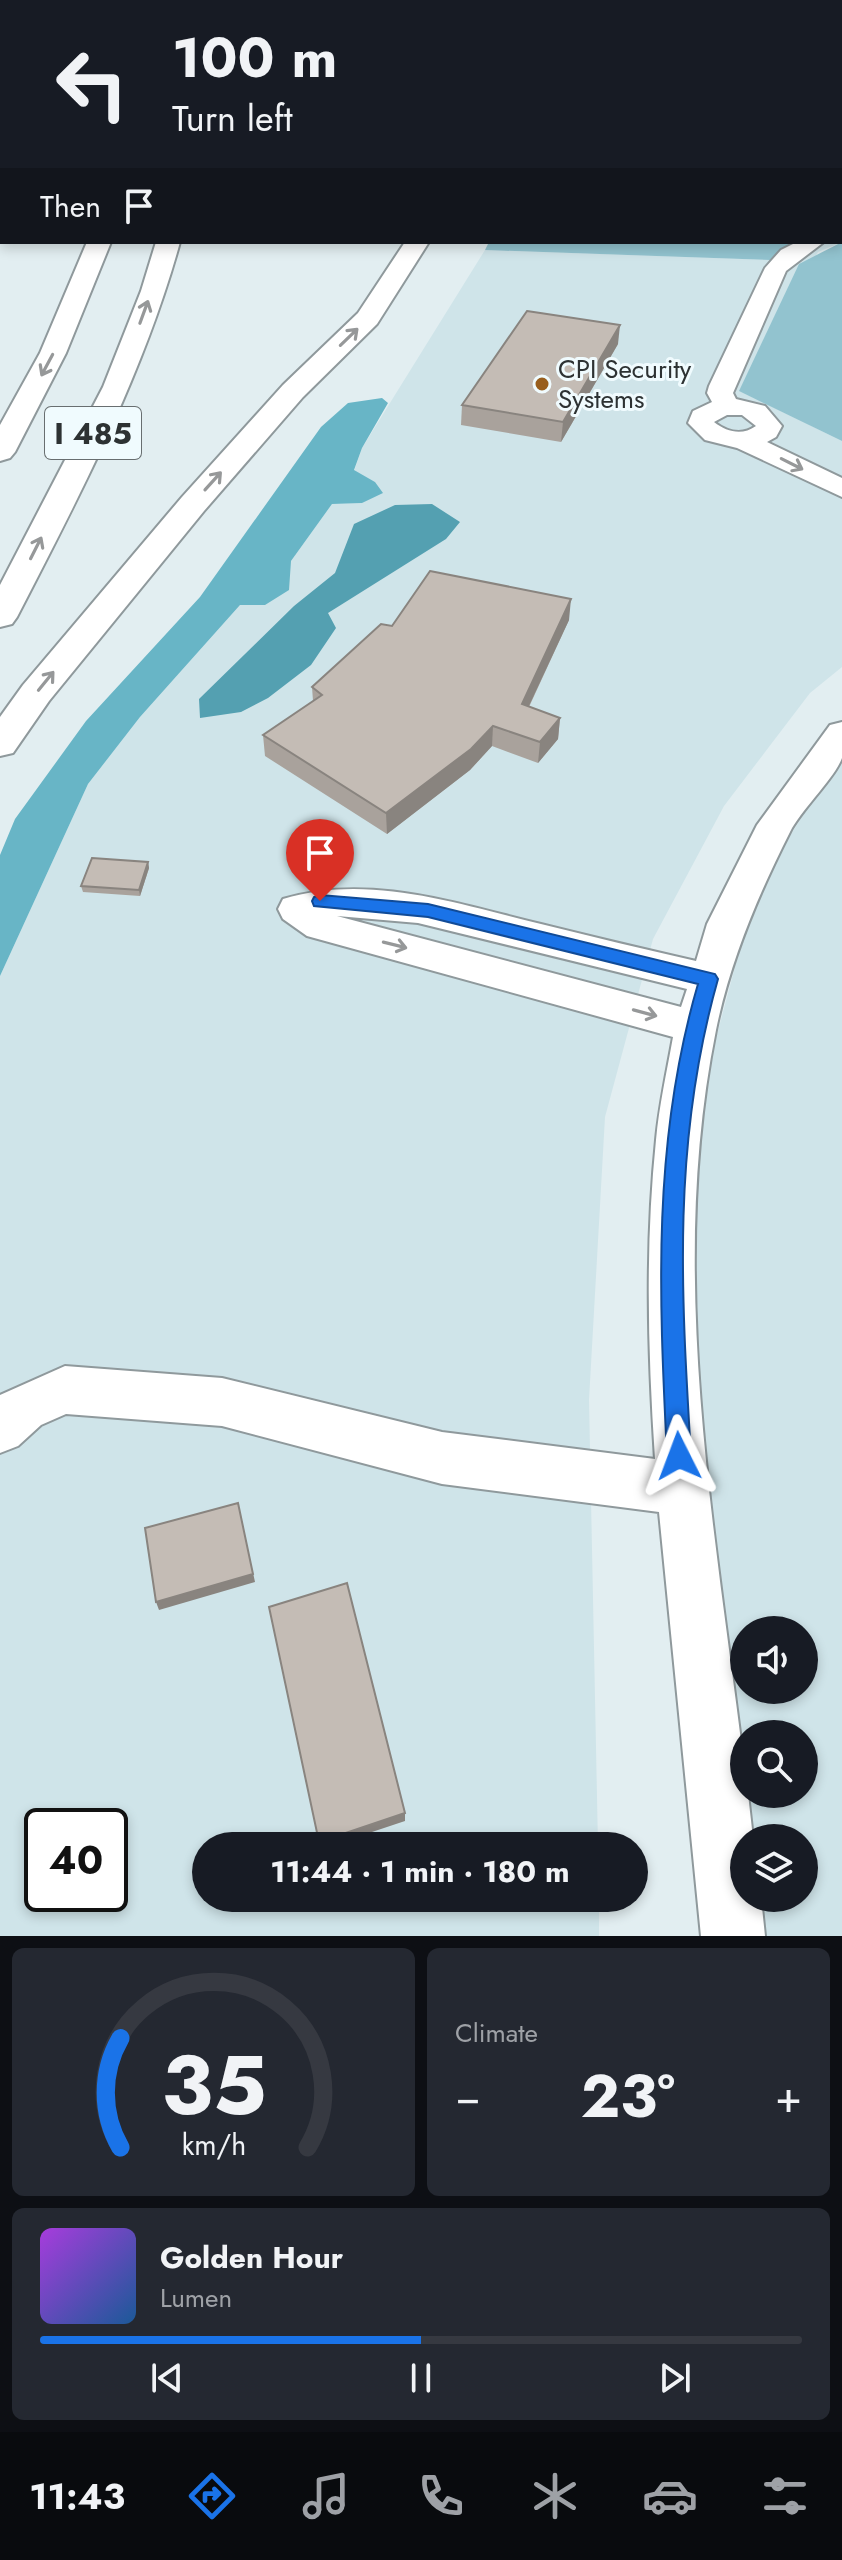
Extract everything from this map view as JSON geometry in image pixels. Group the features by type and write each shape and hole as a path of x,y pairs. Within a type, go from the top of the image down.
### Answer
{"highway":[{"name":"I 485","path":"0,452 53,353 98,244"},
{"name":"I 485","path":"0,617 102,416 130,350 167,244"},
{"path":"0,744 36,693 193,504 293,391 368,318 416,244"}],"street":[{"path":"727,407 720,393 722,386 767,282 782,261 810,244"},
{"path":"743,440 762,435 768,428 767,420 754,411 727,407 706,413 701,423 721,437 743,440 842,489"},
{"path":"768,428 842,464"},
{"path":"733,1936 683,1489 671,1299 672,1195 680,1103 695,1027 716,952 749,873 792,798 842,733"},
{"path":"695,1027 321,926 297,909 333,901 428,911 708,979"},
{"path":"0,1428 23,1408 65,1390 222,1402 442,1458 683,1489"}],"shaded area":[{"path":"488,244 792,244 770,260 485,250"},
{"path":"792,244 837,244 818,252 740,391 842,441 842,667 810,693 724,806 653,939 605,1117 589,1400 598,1832 192,1832 192,1912 599,1912 599,1936 0,1936 0,976 88,784 140,717 240,605 265,605 291,561 332,504 362,503 375,482 354,471 362,448 485,250 770,260"},
{"path":"842,244 842,441 739,391 799,264"},
{"path":"382,398 388,403 362,448 354,470 375,482 383,493 362,503 332,504 291,561 289,590 265,605 240,605 140,717 88,784 0,976 0,855 15,819 86,721 200,597 321,427 348,403"},
{"path":"432,504 460,522 446,539 328,613 336,628 311,665 268,698 241,712 200,718 199,699 294,606 335,573 354,524 395,505"},
{"path":"842,755 842,1936 757,1936 753,1912 818,1912 818,1824 742,1824 741,1808 818,1808 818,1720 731,1720 698,1424 690,1136 756,888"}],"building":[{"name":"CPI Security Systems","path":"527,311 620,325 563,422 462,405"},
{"path":"430,571 571,599 522,704 560,718 540,742 493,726 471,749 386,813 263,735 322,695 312,687 381,624 392,626"},
{"path":"92,858 148,862 139,890 81,886"},
{"path":"238,1503 253,1574 156,1602 145,1528"},
{"path":"347,1583 405,1813 349,1832 317,1832 269,1607"}],"place":[{"name":"CPI Security Systems","path":"542,384"}],"route":[{"path":"320,901 428,911 708,979 680,1103 672,1195 671,1299 679,1456"}]}
